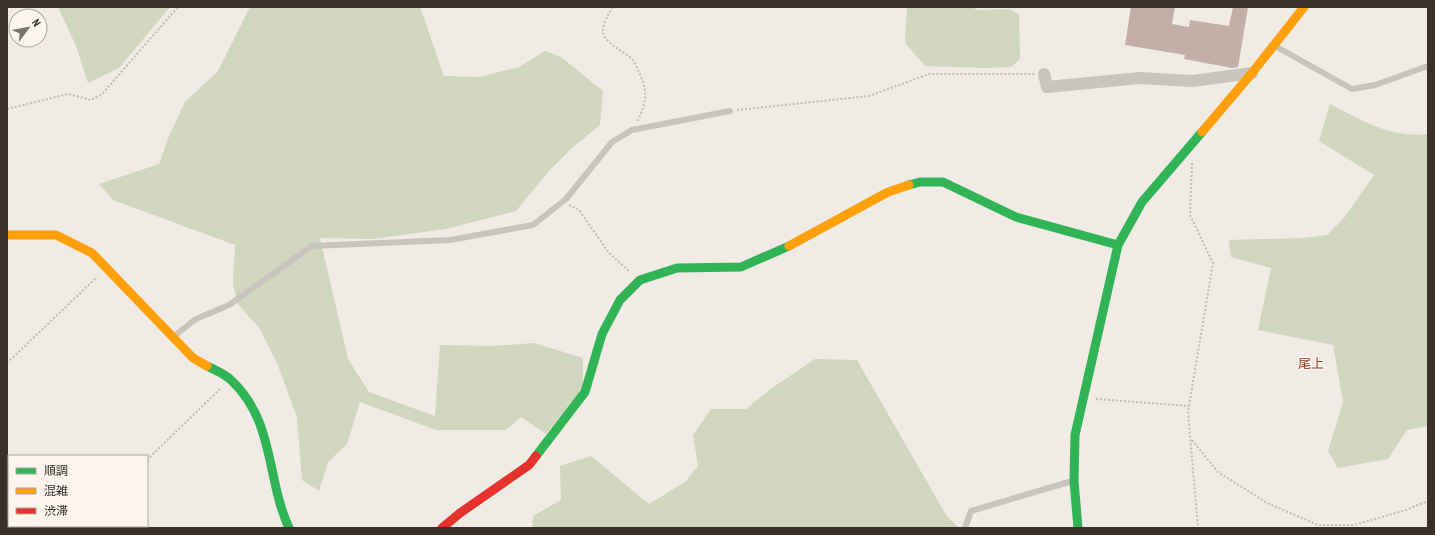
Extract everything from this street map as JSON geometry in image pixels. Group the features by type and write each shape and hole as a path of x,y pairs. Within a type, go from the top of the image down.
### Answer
{"street":[{"path":"1078,528 1074,481 1075,435 1118,246 1142,202 1252,73 1304,7"},
{"path":"1044,74 1047,87 1140,78 1192,81 1252,73"},
{"path":"442,528 460,512 529,465 584,392 602,334 620,300 640,280 677,268 741,267 779,252 840,220 888,192 920,182 943,182 1016,217 1118,246"},
{"path":"7,234 56,235 92,252 193,358 230,379 247,398 259,419 265,435 282,513 289,528"}],"lane":[{"path":"1274,45 1352,89 1375,85 1428,66"},
{"path":"173,337 196,319 229,305 312,246 450,240 533,225 562,202 612,142 632,130 730,111"},
{"path":"965,528 971,511 1074,481"}],"path":[{"path":"7,109 68,94 91,100 102,94 178,7"},
{"path":"613,7 603,22 603,33 610,43 633,60 645,87 643,109 632,130"},
{"path":"730,111 869,96 929,74 1044,74"},
{"path":"1193,141 1190,215 1213,263 1188,412 1198,528"},
{"path":"562,202 578,210 609,253 640,280"},
{"path":"7,363 106,268"},
{"path":"148,459 230,379"},
{"path":"1083,398 1189,406"},
{"path":"1191,439 1218,472 1267,502 1318,526 1354,524 1406,510 1428,501"}],"green space":[{"path":"58,7 170,7 119,68 88,83 76,46"},
{"path":"250,7 420,7 444,76 479,77 519,67 545,51 561,57 603,91 600,125 572,148 549,171 516,211 446,229 372,239 320,238 348,359 369,392 435,416 440,345 493,346 534,343 583,358 583,388 546,434 521,417 506,430 436,430 360,402 347,444 328,462 319,491 302,480 297,417 277,363 260,329 238,304 233,284 235,245 113,200 99,184 159,164 169,136 185,102 218,71"},
{"path":"907,7 976,7 975,10 1010,9 1019,15 1020,59 1011,67 987,68 925,66 905,43"},
{"path":"1330,104 1365,122 1389,131 1414,135 1428,134 1428,426 1407,430 1388,459 1338,468 1328,451 1343,402 1333,345 1258,330 1271,268 1231,257 1229,240 1303,238 1327,235 1344,218 1374,175 1319,141"},
{"path":"815,359 857,360 946,515 959,528 532,528 533,516 561,500 560,466 591,456 649,504 685,482 698,466 693,435 711,409 746,409 769,390"}],"building":[{"path":"1131,7 1175,7 1172,24 1189,27 1190,20 1229,26 1233,7 1248,7 1238,67 1232,68 1184,59 1185,55 1125,45"}],"traffic: fast":[{"path":"1078,528 1074,481 1075,435 1118,245 1142,202 1202,132"},
{"path":"909,185 920,182 943,182 1016,217 1118,245"},
{"path":"536,456 585,392 602,334 620,300 640,280 677,268 741,267 789,246"},
{"path":"207,366 231,380 245,396 255,413 263,432 276,490 289,528"}],"traffic: slow":[{"path":"1202,132 1252,73 1304,7"},
{"path":"789,246 888,192 909,185"},
{"path":"7,235 56,235 92,253 193,358 207,366"}],"traffic: jam":[{"path":"442,528 460,513 529,465 536,456"}],"district":[{"name":"尾上","path":"1311,363"}]}
